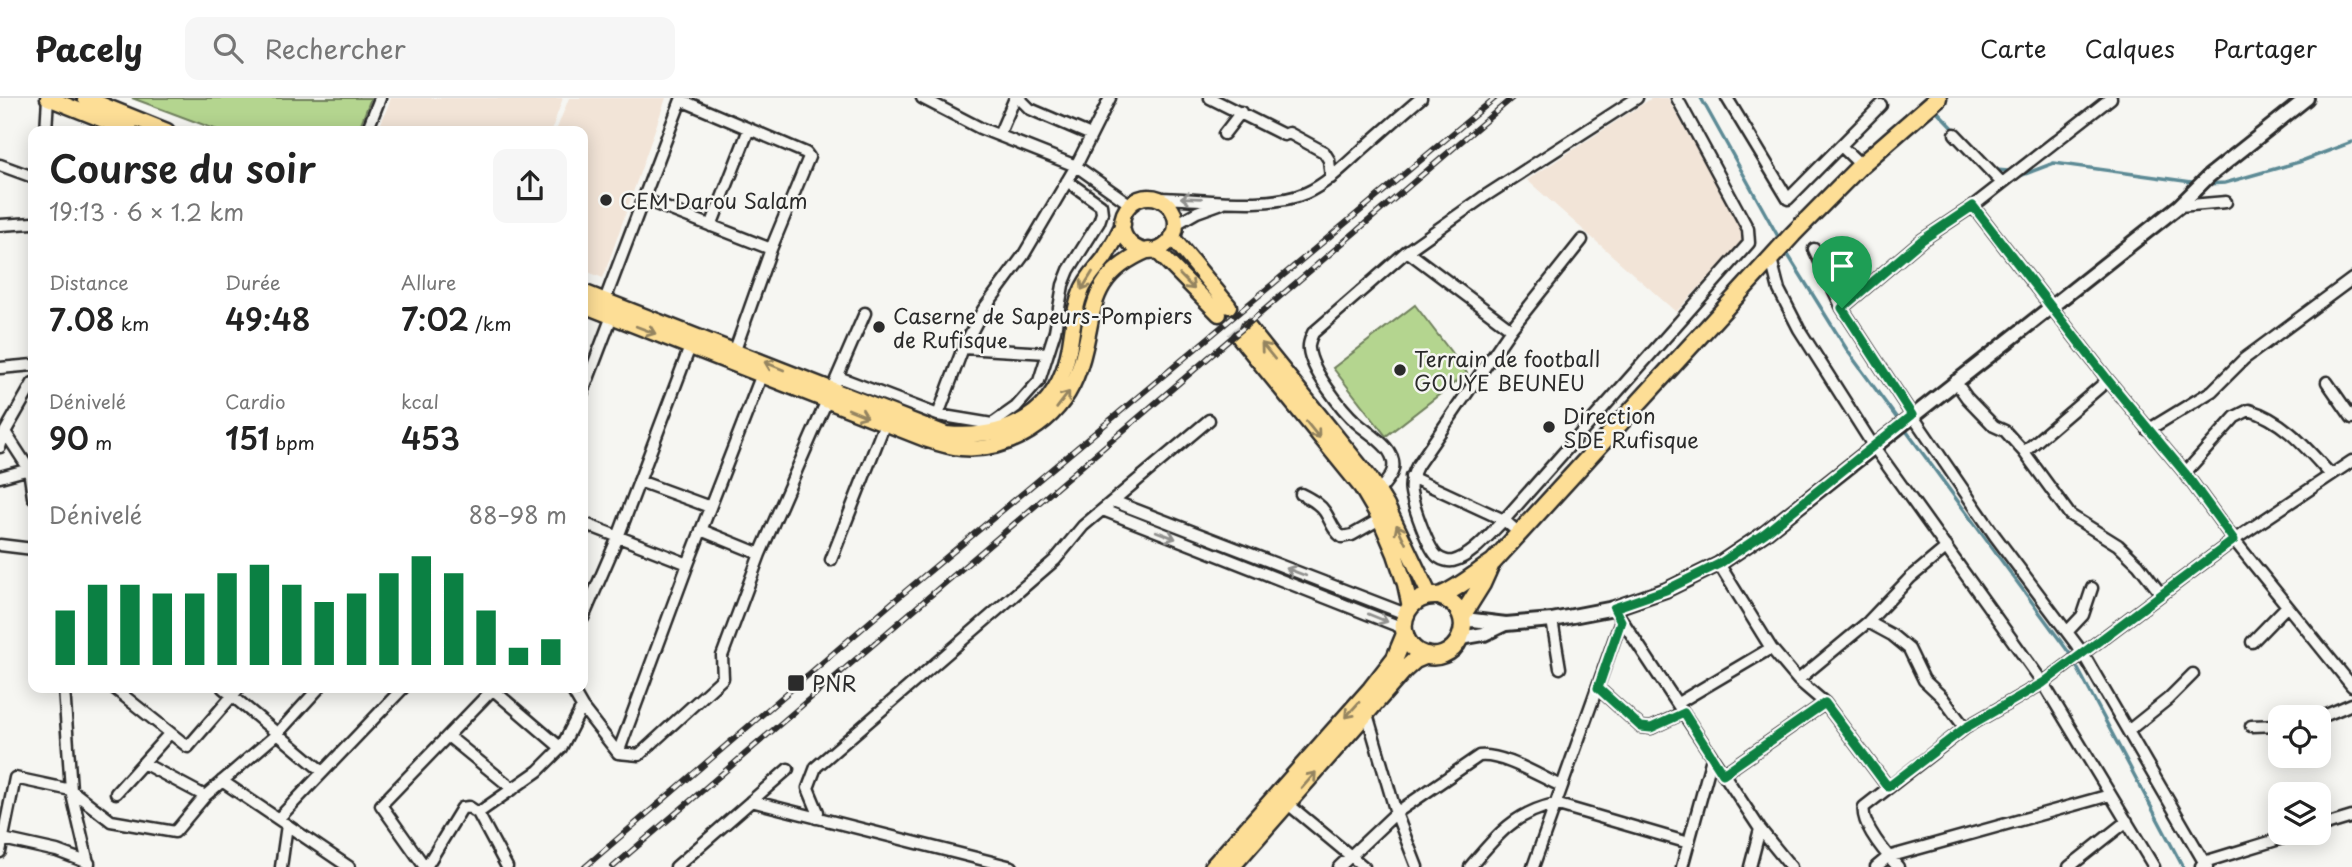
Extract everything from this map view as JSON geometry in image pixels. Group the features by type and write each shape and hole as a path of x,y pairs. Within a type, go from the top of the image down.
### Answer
{"highway":[{"path":"1231,867 1404,670 1415,660 1427,655 1446,653 1454,647 1461,638 1462,619 1493,562 1793,234 1861,165 1931,103"},
{"path":"1213,867 1371,689 1395,658 1415,602 1435,596 1493,562"},
{"path":"1435,596 1453,603 1462,619"},
{"path":"1406,621 1415,650 1427,655"}],"main road":[{"path":"48,98 118,126"},
{"path":"85,98 155,126"},
{"path":"588,294 735,350 833,389 946,434 967,436 1031,416 1047,400 1059,381 1069,351 1075,307 1082,288 1112,245 1126,210 1143,198 1156,198 1168,205 1175,217 1174,230 1168,243 1127,259 1116,268 1098,294 1090,316 1077,375 1069,394 1043,422 1027,433 1005,443 986,447 948,447 925,439 885,423 833,389 762,374 588,307"},
{"path":"1123,223 1130,243 1142,250 1153,250 1224,310 1174,230"},
{"path":"1406,621 1402,573 1380,519 1361,487 1245,333 1347,447 1378,492 1435,596"}],"street":[{"path":"46,126 48,98"},
{"path":"369,126 380,98"},
{"path":"922,98 980,128 1076,166 1131,205"},
{"path":"999,135 1017,98 1030,109 1091,135"},
{"path":"938,415 963,348 983,310 1023,256 1076,166 1110,98"},
{"path":"1210,98 1284,135 1289,133 1324,152 1329,160 1331,177"},
{"path":"1156,198 1226,202 1292,197 1306,193 1331,177 1421,98"},
{"path":"1378,492 1393,469 1392,457 1385,446 1341,406 1313,363 1309,349 1313,333 1407,251 1482,198 1637,98"},
{"path":"1582,240 1511,329 1411,477 1410,490 1420,520 1433,551 1444,560 1452,561 1461,557 1504,520 1749,243 1748,229 1677,98"},
{"path":"1727,98 1787,199 1881,105"},
{"path":"1842,308 1922,240 1973,206 2112,98"},
{"path":"1462,619 1506,624 1552,620 1614,608 1666,590 1719,564 1765,533 2179,206 2209,176 2307,98"},
{"path":"605,300 681,100 806,153 809,157 771,249 735,350"},
{"path":"1224,134 1241,112"},
{"path":"711,226 749,129"},
{"path":"1955,134 2002,183"},
{"path":"1841,146 1861,165"},
{"path":"0,165 28,175"},
{"path":"833,389 996,427 1039,382 1055,331 1063,285 1069,270 1100,222 1101,205 1067,181"},
{"path":"643,199 771,249"},
{"path":"1174,230 1197,212 1226,202"},
{"path":"2179,206 2226,202"},
{"path":"1973,206 2108,380 2185,473 2234,540 2352,686"},
{"path":"0,225 28,223"},
{"path":"1814,249 1842,308 1909,418 2067,632 2128,731 2204,865 2268,843"},
{"path":"1407,251 1511,329"},
{"path":"1774,256 1787,308 1874,447 2043,683 2154,867"},
{"path":"2148,430 2212,391 2244,359 2352,279"},
{"path":"574,693 582,708 618,753 639,755 723,678 722,656 760,554 865,313"},
{"path":"588,379 612,316"},
{"path":"588,606 618,537 690,347"},
{"path":"963,348 1048,353"},
{"path":"0,368 28,365"},
{"path":"618,753 762,374"},
{"path":"2024,452 2108,380"},
{"path":"1955,381 1994,426 2005,431 2024,452 2070,515 2118,545 2138,564 2161,594"},
{"path":"2327,382 2352,418"},
{"path":"0,447 5,432 28,392"},
{"path":"2185,473 2235,417 2249,410 2277,422 2331,475"},
{"path":"816,818 818,812 808,788 816,767 1055,560 1075,534 1209,420"},
{"path":"831,560 885,423"},
{"path":"5,432 28,465"},
{"path":"1898,867 1888,857 1862,814 1864,807 1965,728 2043,683 2234,540 2352,461"},
{"path":"0,477 28,470"},
{"path":"1411,477 1504,520 1519,533"},
{"path":"639,481 710,507"},
{"path":"1301,494 1326,513 1336,533 1342,537 1352,535 1380,519"},
{"path":"1113,501 1406,621"},
{"path":"1103,510 1406,621"},
{"path":"588,525 688,564"},
{"path":"701,530 760,554"},
{"path":"0,545 28,548"},
{"path":"1798,680 1868,622 1910,578 1947,547"},
{"path":"1719,564 1771,648 1798,680 1825,703 1888,787"},
{"path":"2067,632 2080,619 2092,588"},
{"path":"2252,642 2287,606"},
{"path":"1614,608 1760,829 1791,867"},
{"path":"1552,620 1560,668"},
{"path":"1533,867 1621,621"},
{"path":"1868,622 1892,635 1909,649 1924,680 1942,697 1965,728"},
{"path":"1461,638 1484,634 1506,624"},
{"path":"1598,688 1641,727 1651,728 1771,648"},
{"path":"2128,731 2168,699 2193,674"},
{"path":"64,693 71,790 90,865"},
{"path":"120,693 188,747 234,693"},
{"path":"236,693 277,734 323,772"},
{"path":"0,852 15,778 71,790 111,821 175,832 205,796 277,734 314,693"},
{"path":"281,867 283,822 323,772 397,693"},
{"path":"488,693 381,804 426,867 461,808 469,807 478,813 507,867"},
{"path":"497,693 561,748"},
{"path":"1723,774 1825,703"},
{"path":"2331,713 2352,704"},
{"path":"478,813 538,771 561,748 582,708"},
{"path":"1367,714 1396,813 1417,867"},
{"path":"2251,726 2268,725"},
{"path":"116,793 170,733"},
{"path":"448,736 513,789"},
{"path":"1339,867 1396,813 1479,756 1500,758 1561,786"},
{"path":"1682,867 1712,758"},
{"path":"143,763 205,796"},
{"path":"676,867 788,769"},
{"path":"222,781 349,867"},
{"path":"1876,867 1888,857 2110,795"},
{"path":"751,801 1012,867"},
{"path":"1288,804 1364,867"},
{"path":"1470,867 1504,828 1534,809 1555,804 1689,843"},
{"path":"2331,823 2352,817"},
{"path":"2069,867 2127,821"},
{"path":"1751,867 1760,829"},
{"path":"3,839 57,851 90,865"}],"shaded area":[{"path":"391,98 563,98 553,126 380,126"},
{"name":"CEM Darou Salam","path":"569,98 666,98 603,278 588,272 588,126 558,126"},
{"path":"1652,98 1668,98 1746,238 1676,312 1527,180"}],"green space":[{"path":"132,98 371,98 360,126 207,126"},
{"name":"Terrain de football GOUYE BEUNEU","path":"1415,305 1467,373 1386,436 1333,368"}],"waterway":[{"path":"1701,98 1780,240"},
{"path":"1935,109 1956,131"},
{"path":"2206,184 2225,183 2299,162 2352,142"},
{"path":"1996,170 2008,171 2017,177 2054,163 2199,183"},
{"path":"1785,250 1849,353 2070,654 2183,867"}],"tunnel":[{"path":"1229,306 1249,328"},
{"path":"1219,314 1240,338"}],"railway":[{"path":"585,867 894,601 1495,98"},
{"path":"613,867 1512,98"}],"place":[{"name":"CEM Darou Salam","path":"606,200"},
{"name":"Caserne de Sapeurs-Pompiers de Rufisque","path":"879,327"},
{"name":"Terrain de football GOUYE BEUNEU","path":"1400,370"},
{"name":"Direction SDE Rufisque","path":"1549,427"},
{"name":"PNR","path":"796,683"}],"route":[{"path":"1973,206 2108,380 2185,473 2234,540 2043,683 1965,728 1888,787 1825,703 1723,774 1684,713 1647,729 1636,724 1598,688 1621,621 1614,608 1666,590 1719,564 1765,533 1912,415 1842,308 1922,240 1973,206"}]}
